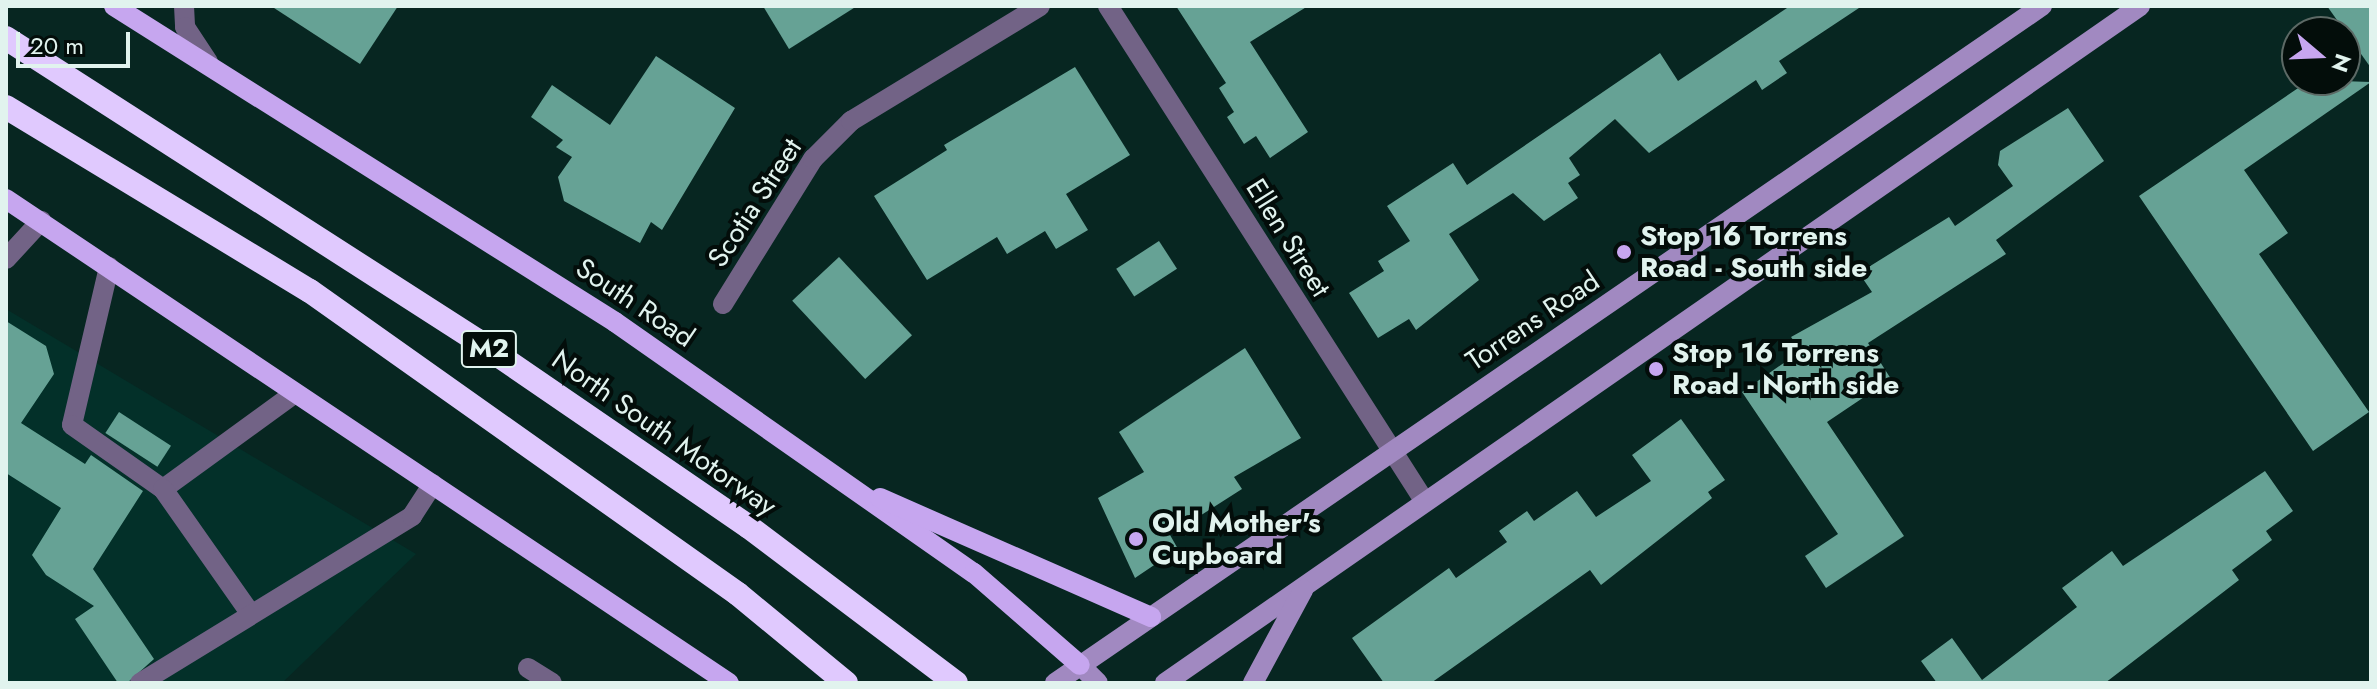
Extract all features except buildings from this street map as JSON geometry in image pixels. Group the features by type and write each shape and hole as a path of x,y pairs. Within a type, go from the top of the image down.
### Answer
{"highway":[{"name":"North South Motorway","path":"6,38 476,340 749,527 956,683"},
{"name":"M2","path":"6,107 310,291 738,594 846,683"}],"main road":[{"name":"South Road","path":"114,6 615,322 974,573 1098,683"},
{"name":"Torrens Road","path":"1055,683 2042,6"},
{"path":"1165,683 1423,499 2140,6"},
{"path":"6,199 729,683"},
{"path":"850,486 1151,617"},
{"path":"1253,683 1309,580"}],"street":[{"path":"184,6 194,47 216,71"},
{"name":"Scotia Street","path":"723,304 813,159 851,121 1040,6"},
{"name":"Ellen Street","path":"1108,6 1423,499"},
{"path":"6,259 41,221"},
{"path":"109,267 72,425 163,489 251,614"},
{"path":"163,489 295,393"},
{"path":"140,683 412,516 433,484"},
{"path":"528,668 552,683"}],"shaded area":[{"path":"6,309 416,554 282,683 6,683"}],"place":[{"name":"Stop 16 Torrens Road - South side","path":"1624,252"},
{"name":"Stop 16 Torrens Road - North side","path":"1656,369"},
{"name":"Old Mother's Cupboard","path":"1136,539"}]}
